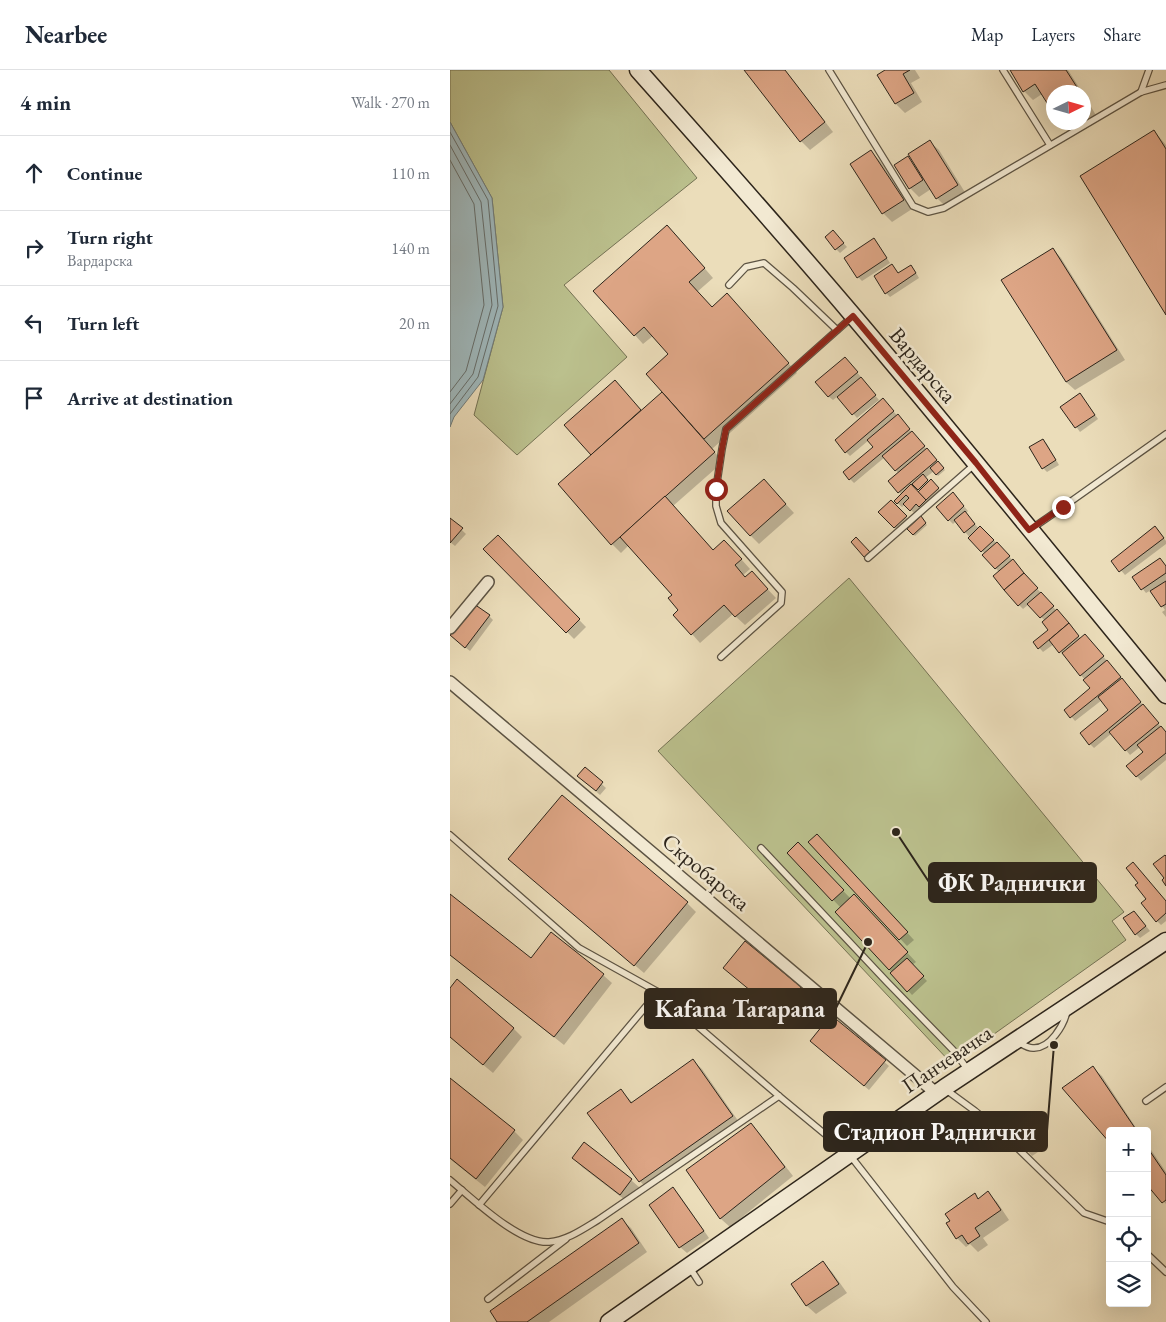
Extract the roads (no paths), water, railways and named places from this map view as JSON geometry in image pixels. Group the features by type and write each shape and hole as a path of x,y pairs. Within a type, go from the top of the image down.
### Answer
{"street":[{"name":"Вардарска","path":"638,70 853,316 976,463 1029,530 1164,688"},
{"path":"450,628 488,582"},
{"name":"Скробарска","path":"450,682 940,1091"},
{"name":"Панчевачка","path":"609,1322 940,1091 1068,1005 1165,944"}],"lane":[{"path":"829,70 913,206 928,212 944,208 1141,92 1166,85"},
{"path":"1003,70 1050,146"},
{"path":"1141,92 1149,70"},
{"path":"729,285 746,267 764,263 837,330"},
{"path":"721,657 781,603 782,597 782,592 721,523 716,506 716,489 726,429 853,316"},
{"path":"1029,530 1166,434"},
{"path":"868,558 976,463"},
{"path":"450,835 579,948 658,992 778,1096 849,1154 953,1287 986,1322"},
{"path":"761,848 954,1051 969,1072"},
{"path":"479,1205 658,992"},
{"path":"1146,1101 1166,1087"},
{"path":"940,1091 975,1111 1001,1132 1084,1213 1106,1221"},
{"path":"488,1299 568,1238 598,1220 778,1096"},
{"path":"450,1180 479,1205 513,1230 532,1240 548,1242 568,1238"},
{"path":"450,1204 462,1190"},
{"path":"1151,1258 1166,1272"},
{"path":"689,1266 700,1282"}],"water":[{"path":"450,122 492,198 503,307 483,380 454,417 450,427"}],"place":[{"name":"ФК Раднички","path":"896,832"},
{"name":"Kafana Tarapana","path":"868,942"},
{"name":"Стадион Раднички","path":"1054,1045"}]}
